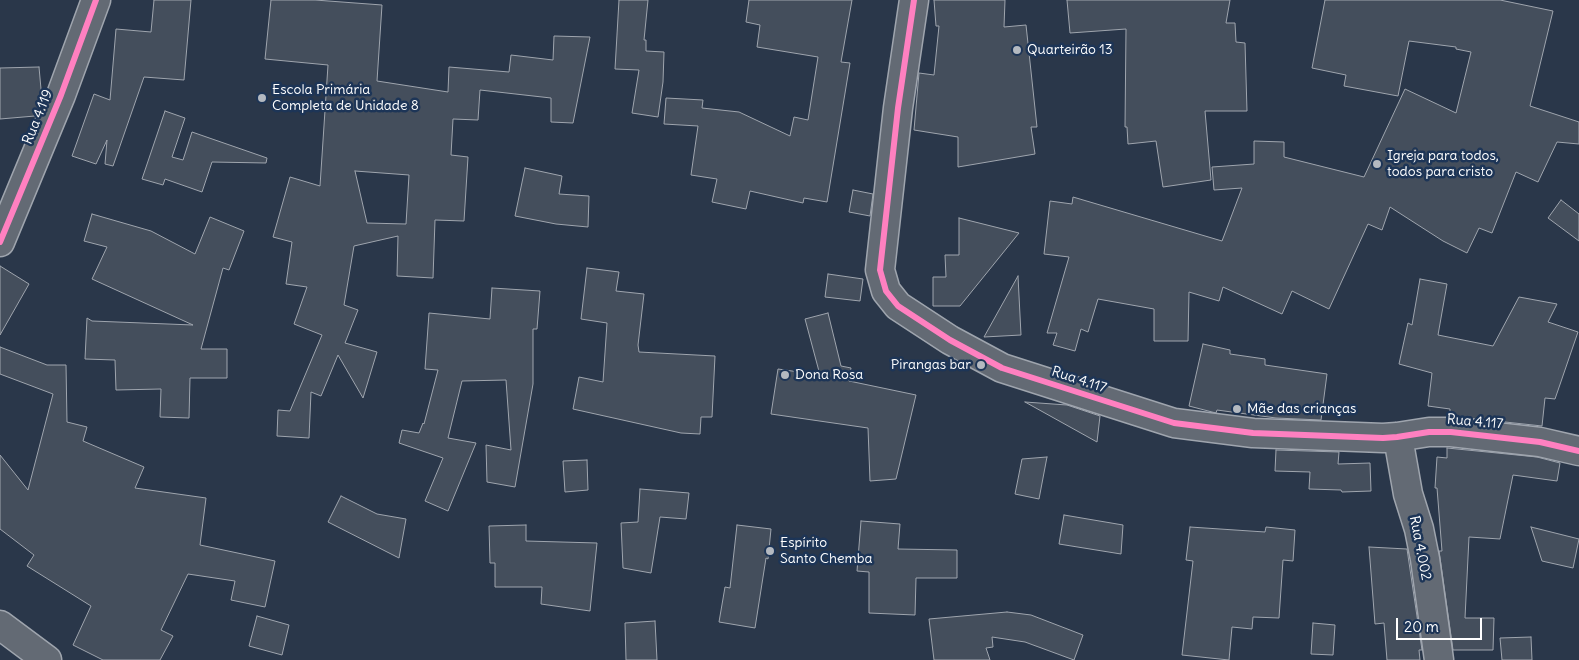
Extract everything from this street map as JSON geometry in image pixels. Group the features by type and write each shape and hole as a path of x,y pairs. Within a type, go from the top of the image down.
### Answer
{"street":[{"name":"Rua 4.119","path":"0,242 61,95 96,0"},
{"name":"Rua 4.117","path":"914,0 898,108 880,270 886,290 898,306 950,340 1002,368 1174,423 1253,433 1397,437 1429,432 1451,432 1540,442 1579,451"},
{"name":"Rua 4.002","path":"1397,437 1400,443 1408,494 1419,529 1425,559 1439,660"},
{"path":"0,626 47,660"}],"building":[{"path":"154,0 191,0 184,80 144,77 113,166 105,164 107,140 96,164 72,156 94,94 110,100 116,29 151,32"},
{"path":"271,0 315,0 382,5 377,81 448,92 449,67 509,72 511,55 553,60 554,36 590,37 573,123 551,122 551,98 480,90 478,120 453,119 451,155 468,157 464,221 435,220 433,278 397,276 398,236 354,246 344,305 358,310 345,343 377,352 363,398 338,355 321,396 311,392 309,438 277,436 278,410 290,411 322,335 294,324 307,287 286,284 292,242 273,237 290,177 320,186 328,65 265,59","holes":["355,171 409,175 406,224 367,223"]},
{"path":"619,0 648,0 644,40 646,40 646,51 664,52 663,82 658,117 632,113 639,70 615,69"},
{"path":"749,0 852,0 841,62 850,63 827,202 804,198 803,203 750,191 746,209 712,202 717,179 691,175 698,126 664,124 666,98 703,100 702,108 739,112 790,136 794,117 808,120 818,57 757,47 760,25 746,22"},
{"path":"934,0 1005,0 1004,27 1026,25 1037,127 1031,127 1035,154 958,167 958,137 914,130 919,73 934,75 939,26 936,26"},
{"path":"1067,0 1230,0 1226,23 1235,23 1236,42 1245,43 1247,111 1205,111 1211,180 1163,187 1156,141 1128,144 1127,127 1125,127 1126,29 1070,33"},
{"path":"1325,0 1500,0 1553,11 1530,106 1579,122 1579,144 1557,142 1538,182 1516,172 1492,233 1479,228 1467,253 1443,241 1390,207 1382,230 1368,224 1329,309 1292,291 1282,314 1223,287 1219,301 1189,292 1188,341 1154,341 1154,309 1098,299 1088,332 1081,329 1075,351 1053,345 1057,333 1047,333 1069,257 1044,254 1050,201 1072,204 1073,197 1222,241 1242,188 1214,190 1212,167 1254,164 1254,141 1284,142 1284,157 1364,177 1405,89 1456,113 1471,52 1456,49 1456,47 1409,41 1398,96 1344,86 1346,75 1312,68"},
{"path":"39,67 42,100 35,116 0,119 0,68"},
{"path":"165,111 185,118 172,157 183,160 192,132 267,158 266,163 212,162 202,192 165,179 163,185 142,179"},
{"path":"525,168 562,176 559,194 589,196 588,227 556,224 515,216"},
{"path":"853,190 873,194 870,216 849,212"},
{"path":"1561,200 1579,214 1579,241 1548,218"},
{"path":"92,214 151,231 195,254 210,217 244,231 229,270 223,268 201,349 227,349 227,378 190,378 189,418 160,417 161,389 116,390 115,360 85,359 87,318 92,321 193,325 92,279 107,247 84,241"},
{"path":"959,218 1019,233 960,306 933,306 933,277 946,277 945,255 959,255"},
{"path":"0,266 29,284 0,335"},
{"path":"587,268 619,272 616,291 644,294 638,345 639,352 715,356 712,417 701,417 700,434 681,433 573,409 579,377 603,382 607,323 581,319"},
{"path":"828,274 863,279 860,301 825,297"},
{"path":"1018,276 1021,335 984,337"},
{"path":"1420,279 1447,284 1438,335 1493,346 1519,297 1557,304 1548,322 1578,332 1555,399 1545,398 1542,426 1450,416 1450,409 1428,406 1432,373 1399,364 1408,323 1412,325"},
{"path":"492,288 540,291 537,329 533,329 533,384 515,487 487,482 486,445 511,450 506,380 462,381 448,438 476,443 448,511 425,501 443,458 399,443 402,430 419,433 424,424 438,370 425,369 429,313 490,319"},
{"path":"828,313 841,366 851,368 849,381 916,395 896,479 870,481 868,428 771,414 778,369 820,375 805,319"},
{"path":"1203,344 1230,350 1230,354 1265,359 1265,365 1327,374 1321,420 1276,418 1217,410 1216,413 1189,406"},
{"path":"0,347 47,365 66,365 67,422 87,427 83,441 144,467 135,488 206,498 200,545 275,561 265,607 231,600 235,581 188,574 161,630 173,636 160,660 103,660 73,645 91,606 27,566 34,555 0,529 0,455 28,490 53,394 0,374"},
{"path":"1025,402 1067,405 1100,416 1097,442"},
{"path":"1447,448 1537,457 1560,463 1557,481 1513,475 1500,539 1469,537 1465,618 1494,618 1493,650 1453,650 1439,551 1442,551 1437,488 1435,488 1437,457 1447,458"},
{"path":"1276,450 1339,452 1338,464 1370,463 1371,491 1342,492 1341,490 1309,489 1310,472 1275,471"},
{"path":"1047,457 1039,499 1015,494 1022,459"},
{"path":"587,460 588,490 565,492 563,461"},
{"path":"640,489 689,493 686,519 660,517 651,573 623,568 621,523 638,522"},
{"path":"341,496 377,514 406,519 399,558 328,522"},
{"path":"1064,515 1123,525 1121,554 1059,544"},
{"path":"861,521 900,524 898,549 957,550 957,578 916,578 915,615 869,613 869,572 857,571"},
{"path":"526,525 526,541 597,543 590,611 541,604 542,587 495,587 495,563 490,563 489,526"},
{"path":"737,525 771,529 768,559 766,558 755,628 719,622 725,587 730,588"},
{"path":"1190,527 1265,532 1266,527 1295,530 1293,561 1283,560 1279,618 1253,617 1252,629 1232,627 1229,660 1182,655 1193,561 1186,560"},
{"path":"1531,527 1579,539 1573,568 1542,561"},
{"path":"1369,547 1407,549 1422,650 1419,650 1420,660 1387,660 1384,623 1375,624"},
{"path":"1007,612 1031,615 1083,635 1074,660 1025,642 992,637 993,647 986,648 990,660 934,660 929,619"},
{"path":"257,616 289,625 282,655 249,646"},
{"path":"655,621 657,660 626,660 625,623"},
{"path":"1313,623 1335,625 1333,655 1311,654"},
{"path":"1531,637 1532,660 1502,660 1500,638"}],"cycle path":[{"path":"0,242 61,95 96,0"},
{"path":"914,0 898,108 880,270 886,291 898,306 950,340 1002,368 1174,423 1253,433 1383,438 1429,432 1451,432 1540,442 1579,451"}],"place":[{"name":"Quarteirão 13","path":"1017,50"},
{"name":"Escola Primária Completa de Unidade 8","path":"262,98"},
{"name":"Igreja para todos, todos para cristo","path":"1377,164"},
{"name":"Pirangas bar","path":"981,365"},
{"name":"Dona Rosa","path":"785,375"},
{"name":"Mãe das crianças","path":"1237,409"},
{"name":"Espírito Santo Chemba","path":"770,551"}]}
